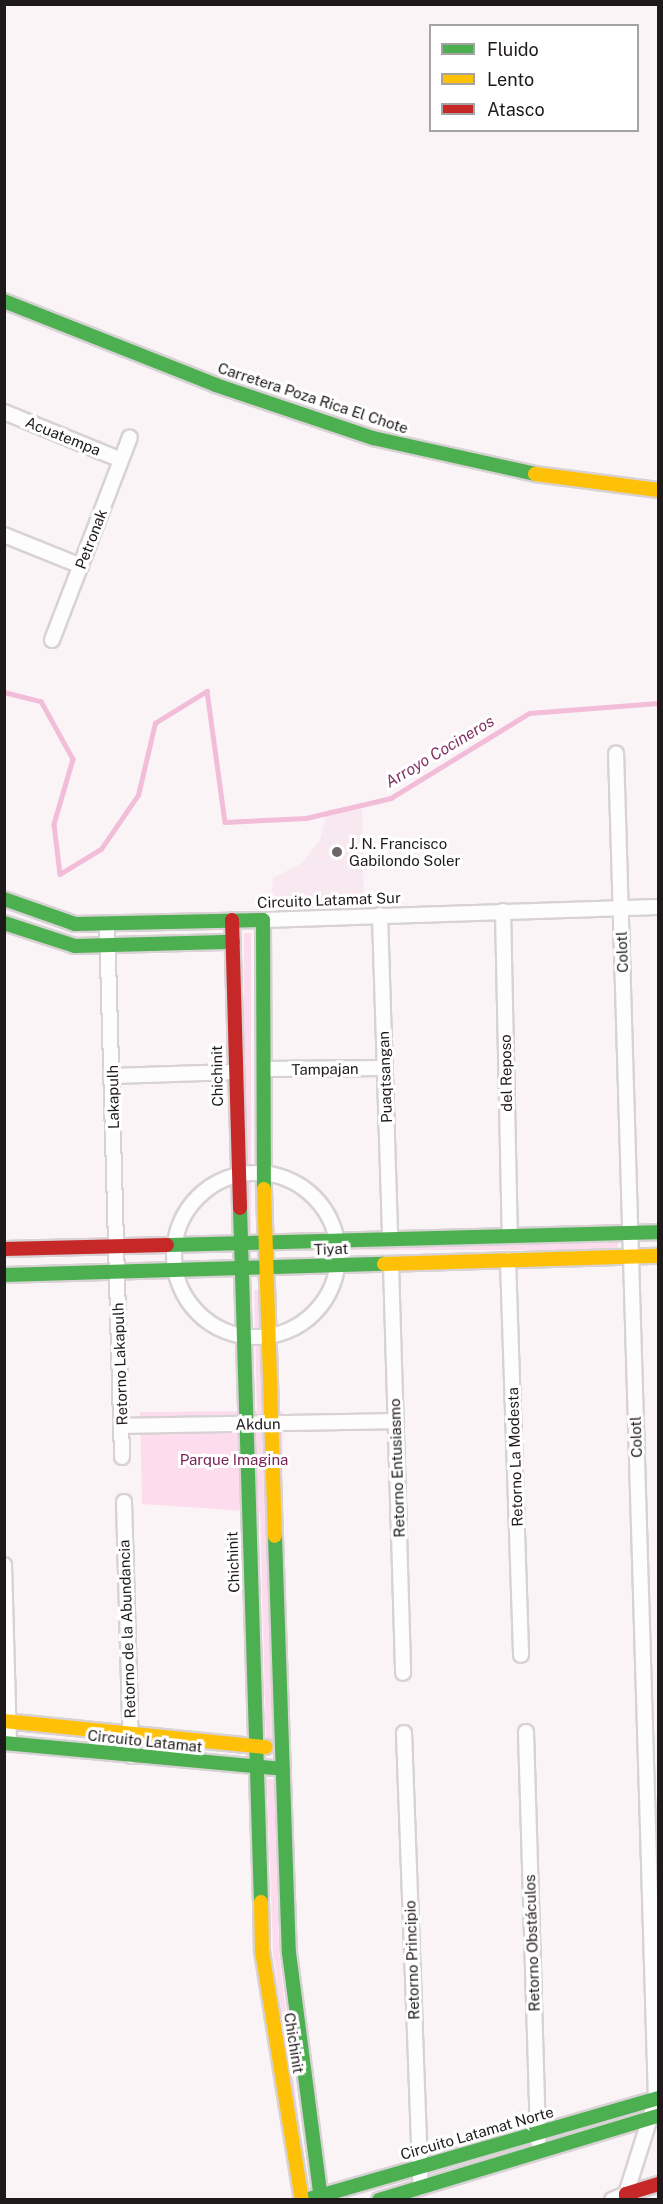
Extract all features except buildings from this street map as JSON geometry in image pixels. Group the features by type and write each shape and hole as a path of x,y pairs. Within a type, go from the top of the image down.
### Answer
{"street":[{"name":"Carretera Poza Rica El Chote","path":"4,301 216,385 373,438 527,472 658,490"},
{"name":"Acuatempa","path":"4,412 121,460"},
{"name":"Petronak","path":"52,640 130,437"},
{"path":"4,535 81,566"},
{"name":"Colotl","path":"615,753 657,2098 653,2117 626,2197"},
{"name":"Circuito Latamat Sur","path":"4,899 66,922 106,923 658,907"},
{"name":"del Reposo","path":"503,911 510,1235"},
{"name":"Puaqtsangan","path":"380,915 390,1239"},
{"name":"Chichinit","path":"232,920 236,1174 262,1951 304,2199"},
{"name":"Chichinit","path":"263,920 265,1069 263,1172 289,1953 321,2198"},
{"path":"4,923 51,942 107,945 233,942"},
{"name":"Lakapulh","path":"106,923 113,1076 117,1271"},
{"name":"Tampajan","path":"265,1069 385,1068"},
{"path":"113,1076 234,1072"},
{"path":"263,1172 289,1178 311,1192 328,1213 337,1240 338,1265 330,1291 315,1313 268,1336 241,1336 197,1314 174,1270 174,1244 185,1212 207,1188 236,1174 263,1172"},
{"name":"Tiyat","path":"4,1249 658,1232"},
{"path":"465,1237 465,1261"},
{"name":"Tiyat","path":"4,1275 658,1256"},
{"name":"Retorno La Modesta","path":"508,1260 522,1654"},
{"name":"Retorno Entusiasmo","path":"391,1263 403,1673"},
{"name":"Retorno Lakapulh","path":"117,1271 122,1457"},
{"name":"Akdun","path":"121,1426 395,1421"},
{"name":"Retorno de la Abundancia","path":"124,1502 131,1756"},
{"path":"4,1565 7,1743"},
{"name":"Circuito Latamat","path":"7,1721 282,1749"},
{"name":"Retorno Obstáculos","path":"526,1732 539,2153"},
{"name":"Retorno Principio","path":"404,1733 421,2187"},
{"name":"Circuito Latamat","path":"7,1743 256,1769 283,1769"},
{"name":"Circuito Latamat Norte","path":"304,2199 321,2198 419,2166 657,2098"},
{"path":"379,2199 539,2153 653,2117"},
{"path":"612,2199 626,2197 658,2184"}],"shaded area":[{"name":"J. N. Francisco Gabilondo Soler","path":"362,807 364,908 270,909 273,878 302,863 320,840 328,809"}],"green space":[{"path":"244,933 251,933 251,1238 244,1238"},
{"path":"285,1241 618,1241 618,1250 285,1250"},
{"name":"Parque Imagina","path":"254,1290 261,1290 264,1411 283,1411 282,1513 267,1513 273,1743 266,1742 260,1512 142,1504 140,1412 257,1411"},
{"path":"267,1779 274,1779 279,1952 305,2178 273,1953"}],"waterway":[{"name":"Arroyo Cocineros","path":"4,692 41,701 73,759 54,824 60,874 101,849 138,795 155,723 207,691 225,822 306,818 391,798 529,713 658,703"}],"traffic: fast":[{"path":"4,301 216,385 373,438 535,474"},
{"path":"4,899 75,924 263,920 264,1189"},
{"path":"4,923 75,946 233,942"},
{"path":"240,1208 261,1902"},
{"path":"167,1245 658,1232"},
{"path":"4,1275 384,1264"},
{"path":"275,1536 289,1953 321,2200"},
{"path":"4,1743 283,1769"},
{"path":"309,2199 658,2098"},
{"path":"379,2200 658,2116"}],"traffic: slow":[{"path":"535,474 658,490"},
{"path":"264,1189 275,1536"},
{"path":"384,1264 658,1256"},
{"path":"4,1721 266,1747"},
{"path":"261,1902 262,1951 302,2200"}],"traffic: jam":[{"path":"232,920 240,1208"},
{"path":"4,1249 167,1245"},
{"path":"626,2200 626,2194 658,2184"}],"place":[{"name":"J. N. Francisco Gabilondo Soler","path":"337,852"}]}
